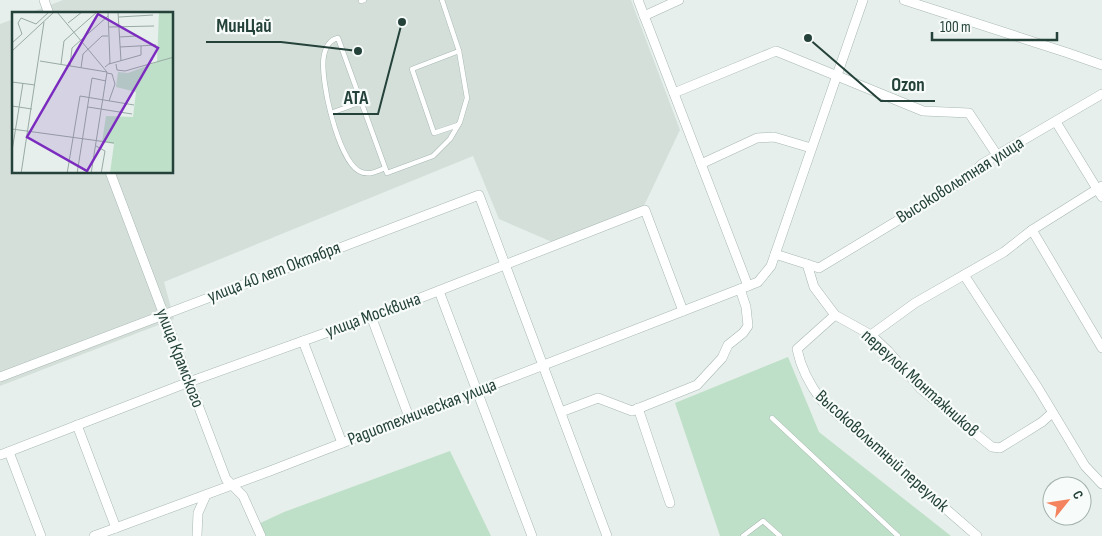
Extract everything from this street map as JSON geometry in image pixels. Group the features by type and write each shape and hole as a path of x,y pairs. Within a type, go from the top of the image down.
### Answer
{"street":[{"path":"44,0 48,12"},
{"path":"561,412 598,398 632,411 697,385 722,358 728,345 743,333 748,326 744,287 701,164 638,0"},
{"path":"644,16 679,0"},
{"name":"Радиотехническая улица","path":"94,536 342,443 758,282 771,266 863,0"},
{"path":"904,0 1068,53 1102,66"},
{"path":"674,93 776,51 923,111 969,113 997,155"},
{"name":"Высоковольтная улица","path":"807,264 818,268 968,178 982,164 1102,94"},
{"path":"1056,122 1099,187 1102,198"},
{"path":"701,164 756,138 774,137 811,148"},
{"name":"улица Крамского","path":"111,174 226,479 243,496 261,536"},
{"path":"872,335 915,303 1004,252 1032,230 1099,187"},
{"name":"улица 40 лет Октября","path":"0,377 479,195 506,265"},
{"name":"улица Москвина","path":"4,454 189,382 439,291 645,210 683,311"},
{"path":"1032,230 1102,348"},
{"path":"775,254 807,264"},
{"name":"переулок Монтажников","path":"807,264 814,287 835,315 872,335 921,389 992,447 1000,448 1042,422 1052,413"},
{"path":"506,265 607,536"},
{"path":"964,275 1038,388 1085,466 1102,484"},
{"path":"439,291 532,536"},
{"name":"Высоковольтный переулок","path":"835,315 797,349 801,367 810,386 822,401 977,536"},
{"path":"371,316 409,417"},
{"path":"303,341 342,443"},
{"path":"638,408 670,504"},
{"path":"77,426 116,528"},
{"path":"4,454 41,536"},
{"path":"197,536 198,513 206,495"}],"lane":[{"path":"385,168 370,174 360,171 351,165 346,158 331,112 325,76 324,56 328,44 333,39 338,38 387,173 433,156 450,139 458,125 468,98 459,51 442,0"},
{"path":"458,125 434,133 412,69 459,51"},
{"path":"331,112 361,102"},
{"path":"772,418 898,536"},
{"path":"743,536 764,521 780,536"}],"shaded area":[{"path":"63,0 631,0 680,130 642,210 559,245 499,219 473,156 164,282 174,319 0,386 0,24 12,20 12,174 174,174 174,12 32,12"}],"green space":[{"path":"788,357 819,432 951,536 720,536 675,403"},
{"path":"450,451 491,536 261,536 256,525 284,512"}],"place":[{"name":"АТА","path":"402,22"},
{"name":"Ozon","path":"808,38"},
{"name":"МинЦай","path":"358,51"}]}
